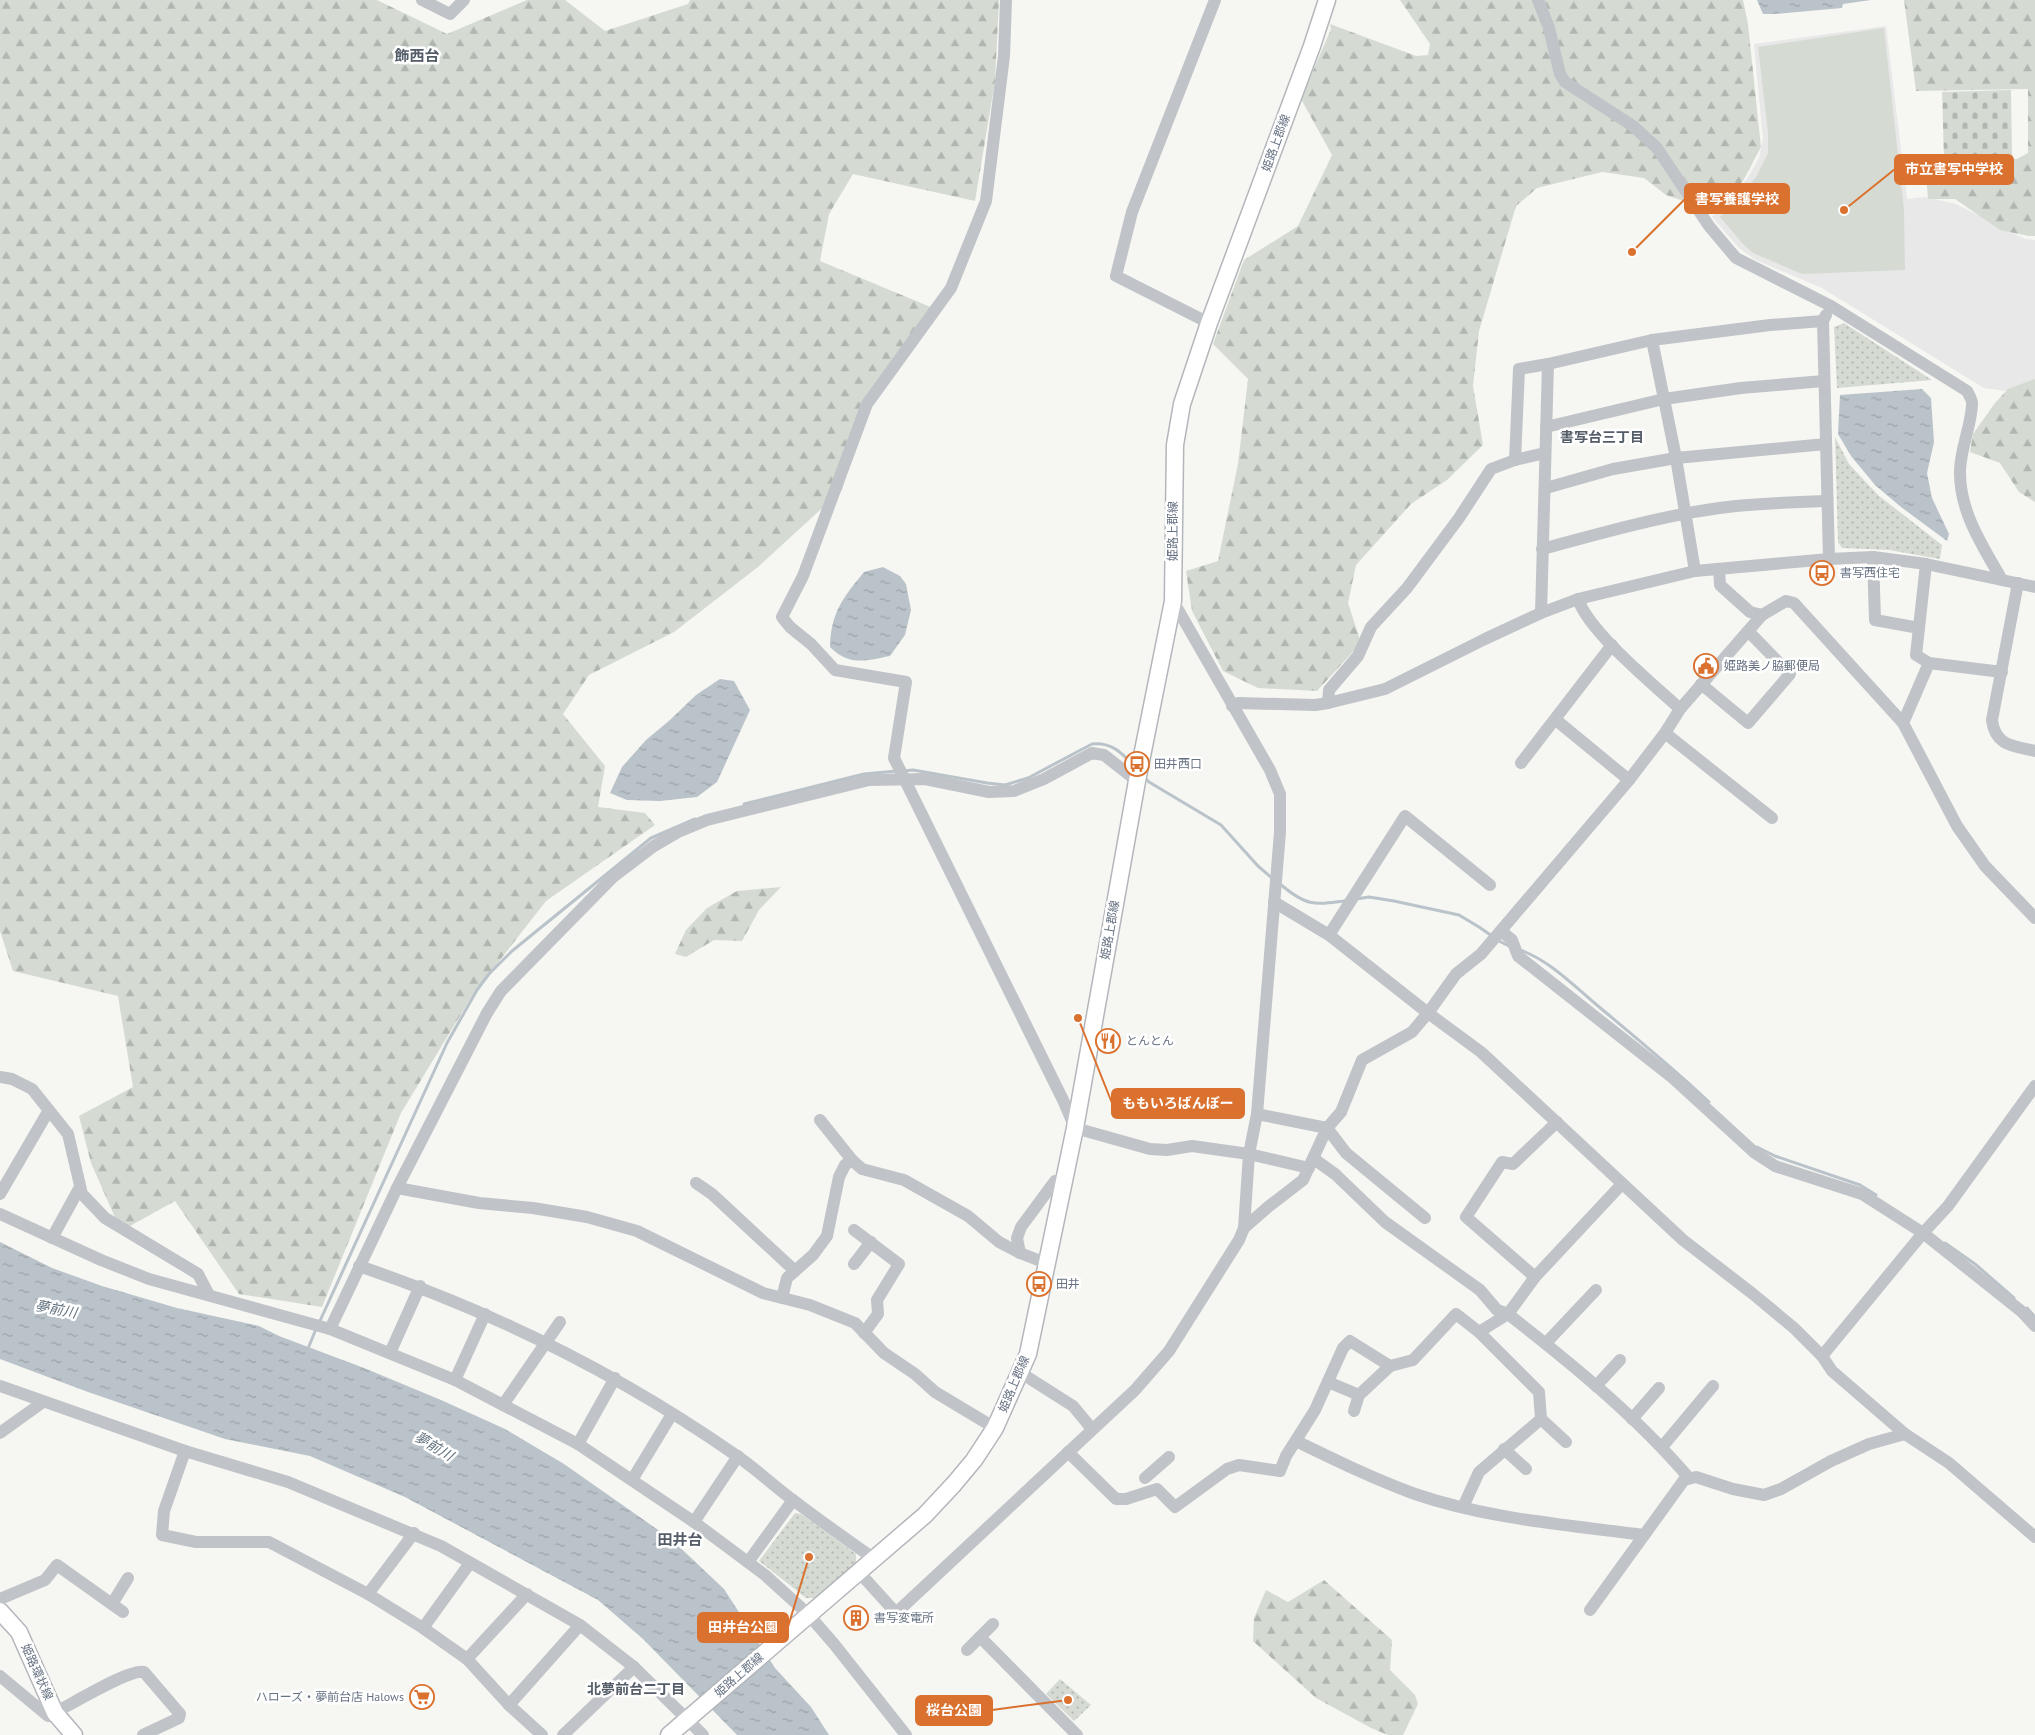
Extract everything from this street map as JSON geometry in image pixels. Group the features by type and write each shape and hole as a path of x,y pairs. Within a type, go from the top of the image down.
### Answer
{"main road":[{"name":"姫路上郡線","path":"669,1735 925,1514 974,1460 995,1428 1021,1373 1028,1354 1064,1180 1137,781 1173,601 1175,445 1182,404 1209,323 1312,46 1327,0"},
{"name":"姫路環状線","path":"0,1610 19,1632 56,1713 74,1735"}],"street":[{"path":"422,0 450,14 464,0"},
{"path":"1006,0 1004,56 986,201 951,288 867,404 803,576 782,617 790,627 811,644 836,670 906,682 894,758 1063,1100 1074,1128 1150,1150 1166,1150 1192,1146 1311,1164 1335,1174 1385,1222 1480,1290 1497,1310 1508,1314 1546,1343 1662,1447 1689,1478"},
{"path":"1209,323 1116,276 1132,212 1215,0"},
{"path":"1538,0 1549,28 1560,74 1565,82 1633,126 1657,148 1710,226 1736,258 1831,306 1967,391 1973,403 1964,437 1960,469 1962,497 1970,523 2002,580"},
{"path":"1829,559 1823,321 1831,306"},
{"path":"1515,460 1519,369 1652,340 1761,326 1823,321"},
{"path":"1652,340 1676,458 1695,571"},
{"path":"1541,613 1548,364"},
{"path":"1546,427 1664,399 1741,388 1824,381"},
{"path":"1546,488 1613,469 1676,458 1826,444"},
{"path":"1328,704 1329,690 1358,656 1371,627 1407,588 1459,518 1491,469 1515,460 1545,453"},
{"path":"1542,549 1621,528 1685,514 1736,506 1827,501"},
{"path":"1232,706 1238,703 1328,704 1385,689 1485,638 1541,613 1578,599 1695,571 1873,557 1926,564 2035,587"},
{"path":"1873,557 1875,620 1919,628"},
{"path":"1926,564 1916,655 1929,663 2002,672"},
{"path":"1720,569 1720,585 1750,612 1762,615"},
{"path":"2018,583 1992,720 1993,730 1998,738 2011,745 2035,751"},
{"path":"1578,599 1581,608 1612,646 1680,709"},
{"path":"858,1571 896,1613 1135,1390 1170,1351 1239,1240 1244,1228 1249,1154 1257,1114 1280,832 1280,794 1270,770 1173,601"},
{"path":"1244,1228 1303,1180 1327,1128 1341,1112 1362,1060 1412,1032 1456,974 1481,954 1629,780 1665,733 1680,709 1701,684 1762,615 1786,601 1794,604 1903,723 1963,834 1985,866 2035,918"},
{"path":"1701,684 1748,723 1790,674 1748,631"},
{"path":"1521,764 1612,646"},
{"path":"1903,723 1929,663"},
{"path":"1556,720 1629,780"},
{"path":"1665,733 1772,818"},
{"path":"330,1329 397,1188 487,1013 501,991 613,876 654,846 678,832 707,820 869,780 925,780 989,792 1014,791 1044,779 1092,753 1104,755 1137,781"},
{"path":"1329,934 1405,816 1490,885"},
{"path":"1274,902 1329,934 1428,1013 1481,1052 1557,1122 1621,1185 1683,1240 1754,1294 1794,1328 1822,1356 1832,1371 1905,1434 1948,1463 2035,1537"},
{"path":"1501,931 1512,940 1518,956 1673,1078 1755,1153 1776,1166 1862,1194 1886,1212 1923,1233 2021,1311 2035,1326"},
{"path":"0,1076 12,1078 32,1089 68,1134 82,1194 105,1218 198,1274 209,1295"},
{"path":"1822,1356 1923,1233 1948,1206 2035,1086"},
{"path":"0,1194 49,1110"},
{"path":"1257,1114 1327,1128 1346,1153 1425,1218"},
{"path":"820,1120 852,1160 862,1168 904,1180 968,1216 999,1242 1046,1263"},
{"path":"1535,1278 1466,1217 1502,1162 1513,1164 1557,1122"},
{"path":"782,1298 786,1278 813,1255 827,1236 840,1177 846,1165 852,1160"},
{"path":"1020,1253 1016,1238 1022,1227 1055,1181 1064,1180"},
{"path":"696,1183 716,1190 795,1271"},
{"path":"1479,1332 1508,1314 1535,1278 1621,1185"},
{"path":"52,1238 80,1187"},
{"path":"397,1188 479,1203 542,1209 624,1226 763,1293 810,1305 855,1324 884,1352 910,1370 935,1392 995,1428"},
{"path":"0,1214 149,1279 330,1329 456,1380 578,1444 694,1522 765,1575 808,1614 870,1688 906,1735"},
{"path":"854,1230 899,1264 877,1300 878,1314 864,1333"},
{"path":"854,1264 871,1242"},
{"path":"359,1266 420,1286 485,1314 615,1378 738,1456 793,1500 873,1558"},
{"path":"390,1353 420,1286"},
{"path":"1546,1343 1596,1290"},
{"path":"456,1380 485,1314"},
{"path":"1354,1411 1359,1395 1390,1366 1413,1360 1456,1314 1479,1332 1539,1392 1541,1419 1566,1442"},
{"path":"503,1405 560,1322"},
{"path":"1068,1452 1116,1499 1126,1499 1157,1489 1175,1507 1228,1469 1239,1465 1280,1471 1286,1456 1315,1410 1344,1348 1350,1341 1390,1366"},
{"path":"1596,1386 1620,1360"},
{"path":"1021,1373 1073,1406 1092,1429"},
{"path":"578,1444 615,1378"},
{"path":"1328,1382 1359,1395"},
{"path":"0,1386 185,1451 288,1482 414,1533 441,1546 580,1625 693,1715 703,1735"},
{"path":"1662,1447 1713,1386"},
{"path":"1632,1419 1659,1388"},
{"path":"0,1433 43,1402"},
{"path":"632,1480 672,1414"},
{"path":"1463,1507 1479,1472 1541,1419"},
{"path":"1590,1610 1684,1480 1696,1477 1733,1489 1764,1495 1781,1490 1831,1461 1869,1444 1905,1434"},
{"path":"1296,1441 1356,1470 1415,1494 1463,1507 1539,1521 1644,1535"},
{"path":"1504,1449 1526,1469"},
{"path":"185,1451 164,1511 162,1535 196,1542 269,1542 368,1594 423,1628 467,1659 508,1705 542,1735"},
{"path":"694,1522 738,1456"},
{"path":"1146,1478 1169,1457"},
{"path":"748,1562 793,1500"},
{"path":"368,1594 414,1533"},
{"path":"423,1628 470,1563"},
{"path":"0,1599 45,1580 57,1565 123,1612"},
{"path":"112,1604 128,1578"},
{"path":"467,1659 527,1594"},
{"path":"967,1650 993,1624"},
{"path":"508,1705 580,1625"},
{"path":"980,1637 1078,1735"},
{"path":"563,1735 634,1667"},
{"path":"0,1676 48,1716 138,1670 144,1672 180,1714 179,1718 144,1735"}],"shaded area":[{"path":"1886,26 1907,199 1925,197 1956,204 2025,239 2035,240 2035,382 2013,392 1984,388 1822,288 1756,260 1739,248 1712,217 1747,179 1759,158 1763,139 1754,44"}],"green space":[{"path":"0,0 377,0 447,34 527,0 565,0 605,31 688,4 690,0 999,0 995,81 975,201 853,174 829,214 820,261 933,308 863,412 842,490 758,567 674,632 589,675 563,714 605,766 598,807 645,813 655,825 546,901 472,996 401,1113 322,1307 239,1294 175,1201 121,1231 91,1163 79,1116 133,1087 118,996 13,971 0,931"},
{"path":"1400,0 1743,0 1748,24 1761,147 1743,181 1713,211 1666,195 1644,178 1602,172 1537,188 1516,206 1479,331 1473,386 1483,445 1447,480 1411,504 1356,565 1348,603 1361,643 1317,691 1258,688 1223,671 1192,611 1186,571 1218,561 1238,464 1248,379 1213,344 1244,260 1298,226 1332,155 1301,99 1331,29 1330,24 1416,56 1428,55 1430,44"},
{"path":"1904,0 2035,0 2035,236 2000,230 1955,199 1928,199 1925,161 2017,159 2028,153 2028,89 1916,91"},
{"path":"1884,28 1904,210 1905,270 1802,274 1753,253 1720,217 1756,177 1768,153 1768,133 1758,47"},
{"path":"2011,90 2012,158 1944,159 1942,92"},
{"path":"1844,323 1932,380 1837,388 1834,327"},
{"path":"2035,379 2035,502 2019,492 2000,463 1970,452 1973,434 1995,403 2008,389"},
{"path":"1835,437 1849,464 1878,495 1942,545 1940,559 1889,550 1842,548 1838,542"},
{"path":"781,887 759,910 742,941 714,940 686,957 675,954 686,930 707,908 737,891"},
{"path":"795,1513 801,1514 856,1554 856,1563 815,1598 806,1598 759,1561"},
{"path":"1324,1580 1392,1640 1390,1670 1415,1695 1418,1704 1403,1735 1388,1735 1371,1728 1316,1698 1253,1641 1254,1618 1266,1590 1288,1602"},
{"path":"1060,1679 1091,1705 1074,1721 1046,1694"}],"water":[{"path":"1757,0 1871,0 1843,4 1842,8 1763,14"},
{"path":"1922,389 1931,398 1934,442 1927,473 1932,498 1949,534 1947,541 1875,485 1851,456 1838,434 1840,395"},
{"path":"883,567 900,576 906,584 911,610 905,635 890,656 851,660 830,647 833,624 839,606 864,572"},
{"path":"720,679 734,681 750,710 717,782 697,797 660,801 627,800 610,793 622,767 646,740 696,695"},
{"name":"夢前川","path":"0,1242 52,1268 102,1286 177,1308 259,1326 279,1336 441,1400 505,1429 564,1464 671,1539 724,1589 775,1668 811,1707 829,1735 737,1735 643,1639 598,1600 405,1497 310,1456 225,1439 88,1392 0,1359"}],"waterway":[{"path":"903,771 913,770 1005,785 1028,778 1092,744 1111,747 1126,757 1135,767"},
{"path":"744,804 864,774 897,771"},
{"path":"1144,777 1149,782 1221,825 1258,866 1273,879"},
{"path":"319,1323 447,1043 477,990 489,974 512,951 651,838 695,819"},
{"path":"1280,884 1297,896 1310,902 1345,901"},
{"path":"1356,899 1369,897 1459,915 1492,936"},
{"path":"1497,940 1511,947"},
{"path":"1520,950 1531,954 1561,974 1709,1102"},
{"path":"1757,1147 1775,1156 1860,1185 1876,1195"},
{"path":"1945,1243 1975,1264 2014,1298"},
{"path":"2027,1308 2035,1317"},
{"path":"307,1351 316,1329"}],"place":[{"name":"市立書写中学校","path":"1844,210"},
{"name":"書写養護学校","path":"1632,252"},
{"name":"書写西住宅","path":"1822,573"},
{"name":"姫路美ノ脇郵便局","path":"1706,666"},
{"name":"田井西口","path":"1137,764"},
{"name":"ももいろばんぼー","path":"1078,1018"},
{"name":"とんとん","path":"1108,1041"},
{"name":"田井","path":"1039,1284"},
{"name":"田井台公園","path":"809,1557"},
{"name":"書写変電所","path":"856,1618"},
{"name":"ハローズ・夢前台店 Halows","path":"422,1697"},
{"name":"桜台公園","path":"1068,1700"}],"district":[{"name":"飾西台","path":"417,56"},
{"name":"書写台三丁目","path":"1602,437"},
{"name":"田井台","path":"680,1540"},
{"name":"北夢前台二丁目","path":"636,1689"}]}
